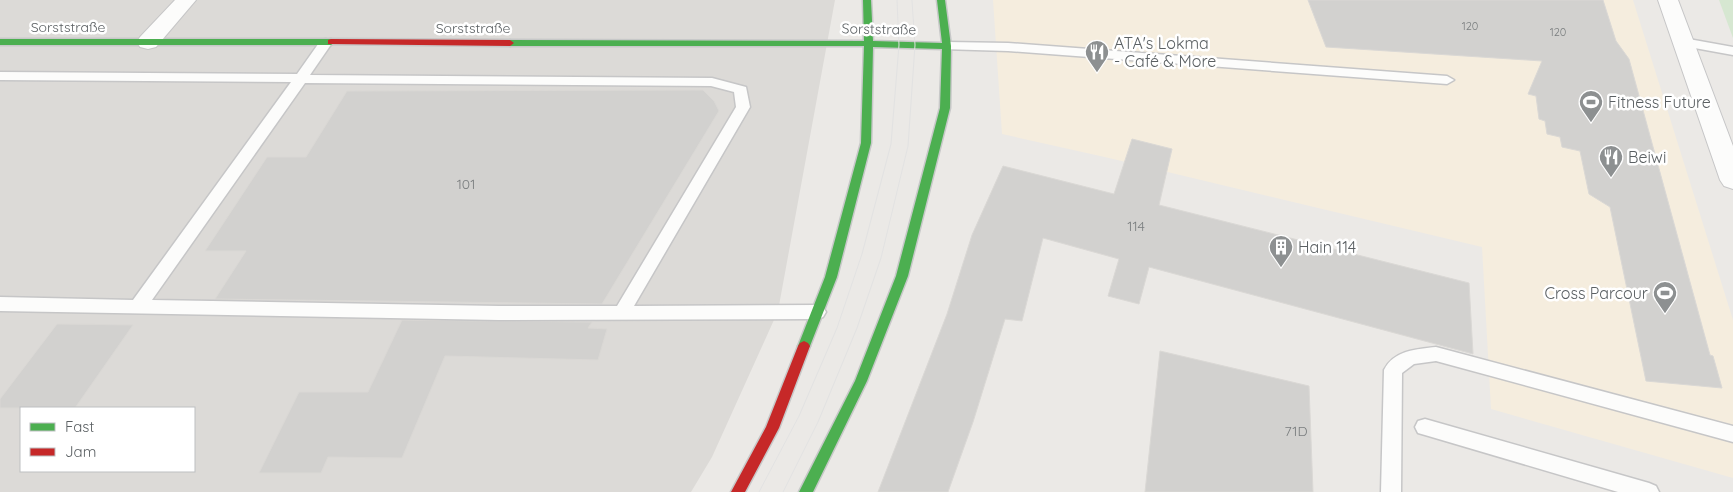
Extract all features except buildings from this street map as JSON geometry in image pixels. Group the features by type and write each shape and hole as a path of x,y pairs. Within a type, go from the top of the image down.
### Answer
{"main road":[{"path":"738,492 772,428 831,277 866,143 869,43 866,0"},
{"path":"806,492 860,381 902,276 945,108 946,46 941,0"},
{"name":"Sorststraße","path":"0,42 869,43 946,46"}],"street":[{"path":"148,42 186,0"},
{"path":"1668,0 1733,180"}],"lane":[{"path":"1683,42 1733,50"},
{"path":"139,305 326,43"},
{"path":"946,46 1008,47 1447,80"},
{"path":"0,76 712,82 741,90 743,107 622,312"},
{"path":"0,304 139,305 499,313 817,312"},
{"path":"1391,492 1393,370 1410,357 1436,354 1733,434"},
{"path":"1425,427 1649,492"}],"shaded area":[{"path":"0,0 835,0 778,311 712,457 691,492 0,492"},
{"path":"993,0 1633,0 1733,320 1733,478 1491,409 1482,247 1002,134"}],"green space":[{"path":"1719,0 1733,0 1733,38"}],"tram line":[{"path":"759,492 799,416 837,328 862,254 891,144 899,45 897,0"},
{"path":"783,492 818,422 857,328 881,258 908,146 915,45 912,0"}],"traffic: fast":[{"path":"804,346 831,277 866,143 869,43 867,0"},
{"path":"806,492 861,381 902,276 945,108 947,46 941,0"},
{"path":"0,42 331,42"},
{"path":"510,43 841,43 947,46"}],"traffic: jam":[{"path":"331,42 510,43"},
{"path":"738,492 772,428 804,346"}],"place":[{"name":"ATA's Lokma - Café & More","path":"1097,73"},
{"name":"Fitness Future","path":"1591,123"},
{"name":"Beiwi","path":"1611,178"},
{"name":"Hain 114","path":"1281,268"},
{"name":"Cross Parcour","path":"1665,314"}]}
